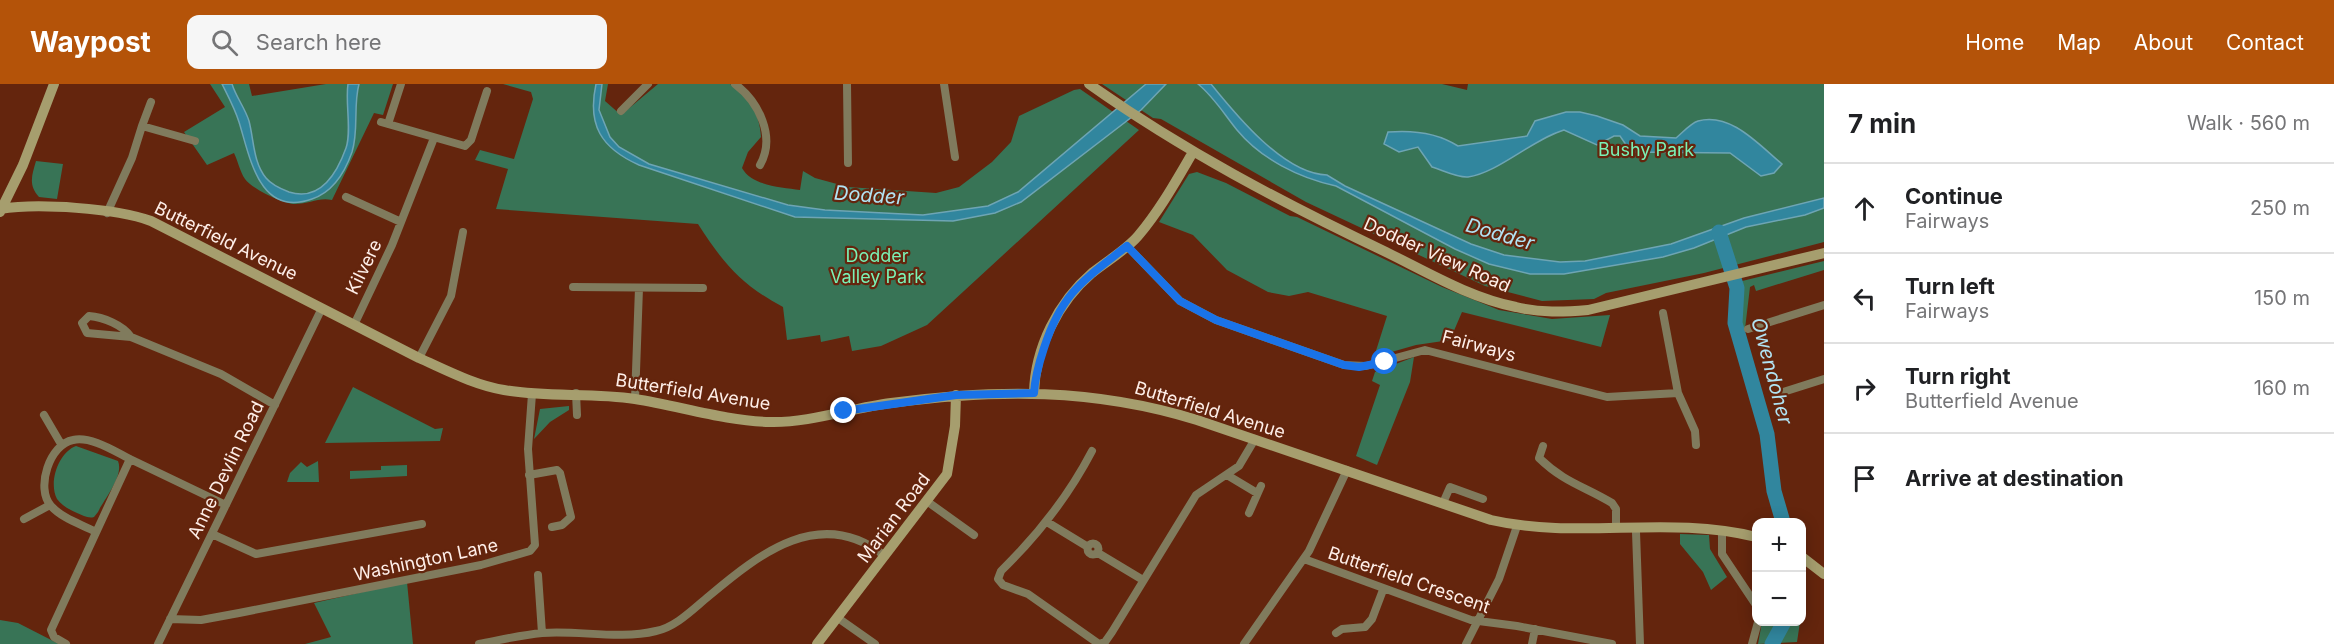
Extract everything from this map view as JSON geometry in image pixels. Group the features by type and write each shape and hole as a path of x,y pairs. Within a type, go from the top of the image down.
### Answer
{"main road":[{"path":"1,210 23,165 54,84"},
{"name":"Dodder View Road","path":"1089,84 1193,152 1331,226 1457,286 1516,308 1550,312 1588,310 1824,253"},
{"path":"1034,393 1039,364 1055,316 1080,284 1137,238 1162,205 1193,152"},
{"name":"Butterfield Avenue","path":"1,210 41,206 132,215 158,224 419,358 482,384 532,394 576,393 635,399 726,417 770,422 956,395 1034,393 1114,399 1150,406 1517,526 1616,528 1678,526 1722,530 1752,536"},
{"name":"Marian Road","path":"817,644 928,502 947,474 955,426 956,395"},
{"path":"1806,559 1824,566"},
{"path":"1806,560 1824,574"}],"street":[{"path":"401,84 384,123 459,146 468,145 487,91"},
{"path":"621,111 648,84"},
{"path":"735,84 756,105 764,124 766,145 760,165"},
{"path":"847,84 848,163"},
{"path":"944,84 955,157"},
{"path":"107,213 132,158 151,102"},
{"path":"142,126 195,141"},
{"name":"Kilvere","path":"354,325 401,222 434,138"},
{"path":"346,197 401,222"},
{"path":"419,358 451,296 463,232"},
{"name":"Fairways","path":"1127,246 1180,301 1216,320 1344,365 1366,366 1425,350 1607,397 1678,393"},
{"path":"573,287 703,288"},
{"path":"635,399 639,288"},
{"path":"1748,329 1824,305"},
{"name":"Anne Devlin Road","path":"158,644 322,308"},
{"path":"1663,312 1678,393 1695,431 1696,445"},
{"path":"131,337 127,332 103,318 89,316 82,323 84,329 89,333 131,337 221,374 275,405"},
{"path":"1780,393 1824,379"},
{"path":"576,393 577,415"},
{"name":"Washington Lane","path":"170,619 201,620 339,594 517,556 530,551 535,545 528,449 532,394"},
{"path":"44,415 61,444"},
{"path":"96,532 66,518 50,505 45,488 46,473 52,456 61,444 75,439 86,441 130,459 226,505"},
{"path":"1092,451 1074,487 1047,522 1001,571 998,579 1003,585 1028,594 1094,643 1105,642 1196,495 1208,484 1227,475 1238,465 1254,439"},
{"path":"1544,446 1539,458 1551,469 1568,482 1612,503 1617,509 1616,528"},
{"path":"66,644 51,633 54,622 130,459"},
{"path":"529,475 557,470 560,473 571,517 562,525 552,527"},
{"path":"1244,644 1304,560 1347,470"},
{"path":"1227,475 1259,490 1249,513"},
{"path":"1443,503 1450,487 1483,499"},
{"path":"928,502 974,535"},
{"path":"24,519 50,505"},
{"path":"1047,522 1088,547 1090,554 1098,553 1143,580"},
{"path":"212,534 256,554 422,524"},
{"path":"1466,644 1479,622 1509,554 1517,526"},
{"path":"1722,530 1722,554 1752,599"},
{"path":"1636,532 1640,644"},
{"path":"479,644 543,633 656,632 674,624 760,555 795,539 843,534 862,539 885,556"},
{"name":"Butterfield Crescent","path":"1304,560 1383,590 1479,622 1535,629 1612,644"},
{"path":"538,575 543,633"},
{"path":"1336,633 1342,629 1365,627 1372,619 1383,590"},
{"path":"838,618 875,644"},
{"path":"1752,644 1757,626"},
{"path":"1532,644 1535,629"},
{"path":"600,644 602,634"}],"green space":[{"path":"210,84 249,84 252,96 326,84 393,84 383,115 374,113 332,200 323,199 295,204 268,195 249,183 234,153 207,165 184,132 225,107"},
{"name":"Dodder Valley Park","path":"503,84 608,84 605,101 621,115 658,84 730,84 748,100 756,114 760,129 761,137 748,152 742,168 753,179 760,182 800,190 803,171 815,178 848,187 936,193 959,187 992,162 1011,142 1019,116 1074,90 1080,89 1139,130 927,325 881,346 852,351 849,336 821,342 820,335 787,340 783,307 755,290 734,272 698,224 496,209 508,169 475,160 480,150 514,159 533,99 531,92"},
{"name":"Bushy Park","path":"1102,84 1442,84 1467,90 1468,84 1824,84 1824,242 1704,273 1606,293 1594,299 1542,301 1485,286 1306,202 1161,119 1153,118"},
{"path":"36,161 63,164 57,199 39,197 33,188 33,171"},
{"path":"1197,172 1226,183 1290,216 1297,217 1442,287 1499,310 1552,319 1610,315 1601,347 1462,312 1450,340 1416,345 1374,357 1387,316 1308,292 1289,296 1268,292 1227,270 1193,235 1159,222 1189,174"},
{"path":"1824,261 1824,270 1756,291 1754,285 1750,287 1745,329 1737,323 1740,295 1738,282"},
{"path":"1414,357 1410,382 1377,465 1356,456 1380,385 1372,381 1375,372"},
{"path":"353,387 435,429 443,428 440,441 325,443"},
{"path":"569,406 569,410 550,422 534,439 540,409"},
{"path":"76,446 118,461 118,473 113,487 98,512 90,518 66,507 57,499 55,492 55,476 60,461 70,449"},
{"path":"318,461 319,482 287,482 290,473 301,462 307,467"},
{"path":"407,465 407,476 350,479 350,471 381,470 381,466"},
{"path":"1680,534 1709,535 1710,549 1727,577 1711,590 1703,572 1680,544"},
{"path":"407,582 413,644 305,644 331,637 314,603"},
{"path":"0,620 18,623 59,644 0,644"},
{"path":"1761,626 1799,626 1797,642 1758,644"}],"water":[{"path":"222,84 232,84 249,121 256,158 266,178 289,192 300,194 319,189 338,167 348,141 348,84 359,84 352,152 342,174 332,186 319,196 294,203 280,200 269,192 253,167 237,117"},
{"path":"596,84 602,84 599,110 610,137 619,147 649,164 788,205 825,210 923,215 988,206 1018,192 1146,84 1166,84 1141,110 1021,202 995,213 953,221 795,217 639,165 615,151 600,134 594,112"},
{"path":"1198,84 1211,84 1262,141 1294,165 1327,175 1345,186 1471,244 1504,255 1560,262 1585,261 1671,244 1744,218 1824,198 1824,208 1805,215 1746,227 1694,248 1663,257 1564,274 1530,274 1489,264 1455,249 1336,186 1308,178 1282,166 1257,150"},
{"path":"1566,112 1597,116 1623,125 1640,136 1676,138 1698,121 1710,119 1722,121 1744,132 1782,164 1774,173 1761,176 1730,153 1631,152 1620,136 1614,136 1597,145 1564,130 1552,134 1491,169 1464,177 1432,167 1418,147 1399,152 1384,144 1388,132 1424,133 1458,146 1527,136 1535,121"}],"waterway":[{"name":"Owendoher","path":"1719,232 1737,288 1735,323 1767,434 1774,491 1782,518"},
{"name":"Owendoher","path":"1772,644 1782,626"}],"route":[{"path":"844,411 956,395 1034,393 1039,364 1055,316 1080,284 1127,246 1180,301 1216,320 1344,365 1359,367 1385,362"}],"water label":[{"name":"Dodder","path":"869,195"},
{"name":"Dodder","path":"1500,234"}]}
